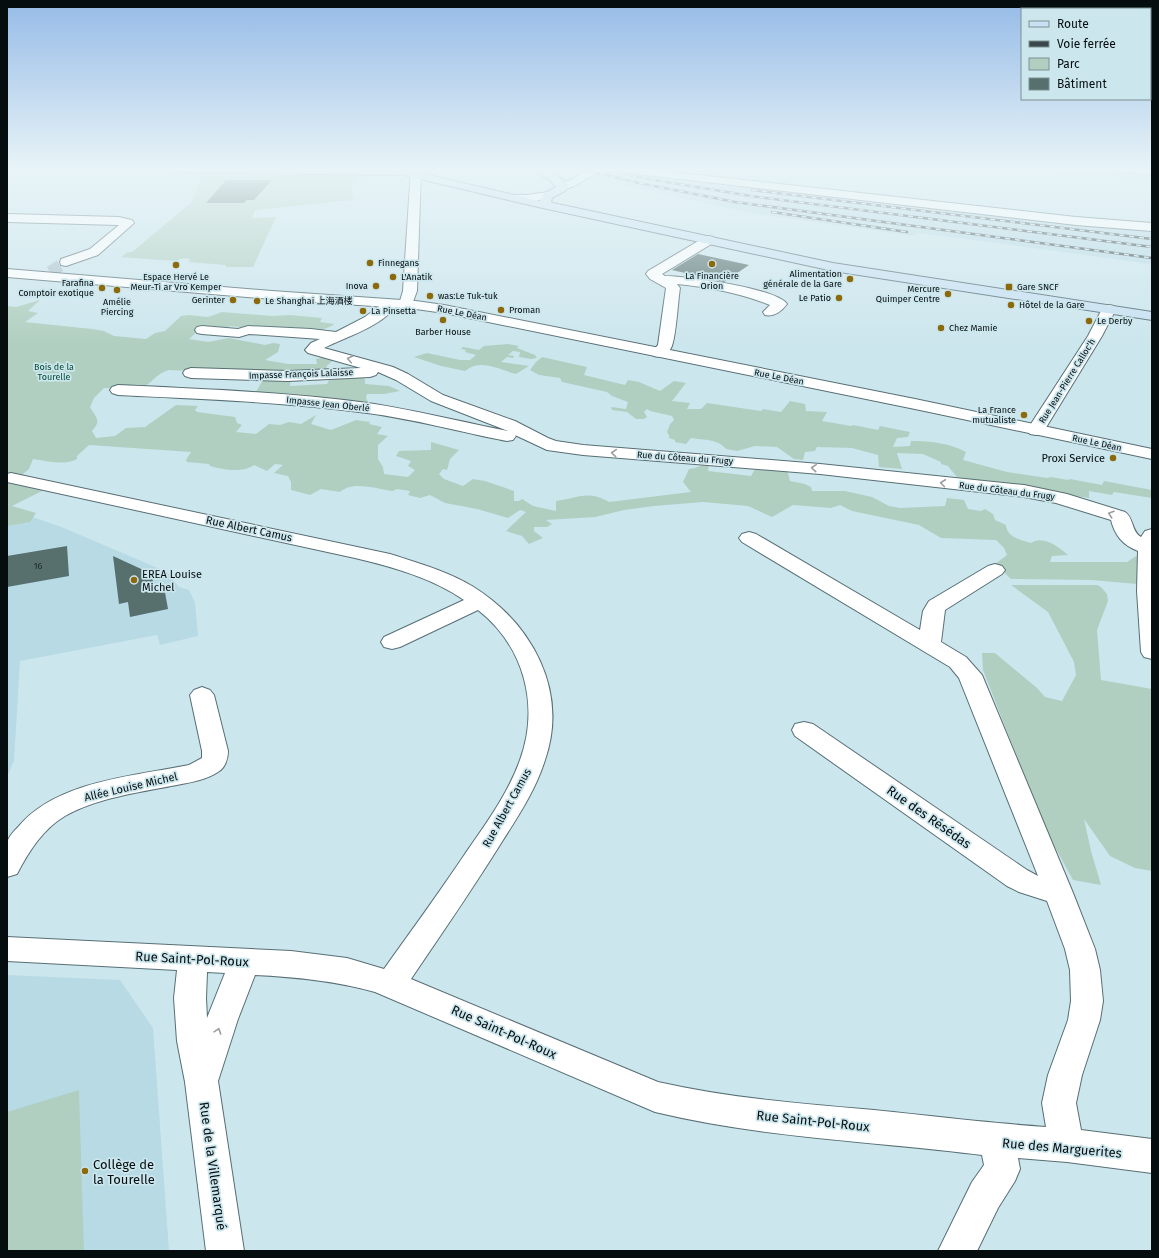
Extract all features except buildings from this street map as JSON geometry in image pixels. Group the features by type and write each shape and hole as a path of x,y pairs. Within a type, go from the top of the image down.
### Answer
{"main road":[{"path":"660,228 833,267 1152,316"}],"street":[{"path":"66,262 94,252 123,228"},
{"path":"406,304 410,291 414,228"},
{"path":"658,352 665,346 673,290 671,285 653,274 709,240"},
{"name":"Rue Le Déan","path":"7,273 47,274 272,296 406,304 452,310 915,404 1152,454"},
{"path":"664,280 682,280 704,283 780,304 770,312"},
{"name":"Rue du Côteau du Frugy","path":"391,304 359,327 313,350 387,370 402,377 437,398 509,425 553,446 583,450 820,469 1051,496 1118,516 1124,532 1133,541 1150,541"},
{"name":"Rue Jean-Pierre Calloc'h","path":"1036,430 1096,336 1109,309"},
{"path":"202,330 239,333 248,330 311,333 338,337"},
{"name":"Impasse François Lalaisse","path":"191,374 288,376 377,372 387,370"},
{"name":"Impasse Jean Oberlé","path":"118,390 270,398 350,406 390,412 509,436 536,439"},
{"name":"Rue Albert Camus","path":"11,478 388,560 448,581 464,590 496,615 519,641 534,671 540,699 541,715 539,737 532,761 527,774 504,816 476,861 391,984"},
{"path":"749,538 958,662 970,675 1059,893 1080,949 1087,988 1084,1020 1065,1075 1059,1103 1067,1145"},
{"path":"1150,541 1149,615 1152,652"},
{"path":"929,645 934,611 937,606 995,570"},
{"path":"392,642 479,601"},
{"name":"Allée Louise Michel","path":"7,866 22,840 33,826 44,816 63,806 85,797 199,771 212,763 215,759 215,751 202,695"},
{"name":"Rue des Résédas","path":"804,730 1017,878 1029,884 1059,893"},
{"name":"Rue Saint-Pol-Roux","path":"7,949 320,967 367,976 391,984 655,1097 742,1114 931,1132 997,1140"},
{"name":"Rue de la Villemarqué","path":"193,959 190,998 193,1041 202,1082 225,1251"},
{"name":"Rue de la Villemarqué","path":"202,1082 222,1019 245,962"},
{"name":"Rue des Marguerites","path":"957,1251 1002,1168 997,1140 1067,1145 1152,1156"}],"shaded area":[{"path":"856,228 1115,228 1152,232 1152,264 917,233 914,236"},
{"path":"7,508 64,528 167,572 179,587 189,590 195,603 198,636 160,645 157,635 20,661 14,761 7,777"},
{"name":"Collège de la Tourelle","path":"7,975 120,980 153,1028 169,1251 7,1251"}],"green space":[{"path":"161,228 271,228 253,267 226,267 226,265 188,262 191,260 186,258 176,261 121,257 128,252 132,252"},
{"name":"Bois de la Tourelle","path":"40,300 28,311 38,313 25,322 92,329 104,331 114,336 146,339 155,333 165,331 181,316 189,315 208,317 222,312 322,318 320,322 334,324 324,329 299,332 230,326 225,330 200,329 189,339 208,342 229,338 265,345 273,343 280,344 278,352 265,360 288,364 317,364 316,359 326,357 334,359 326,367 331,371 291,375 290,386 327,384 329,380 336,380 338,376 361,374 365,380 365,384 389,386 400,391 384,394 367,394 366,398 368,402 256,392 264,378 253,374 169,370 161,373 141,388 104,388 94,398 90,407 97,419 97,424 92,431 96,438 115,436 126,428 145,427 176,405 198,406 195,410 197,412 235,417 237,423 242,425 236,432 256,434 269,424 280,425 289,422 301,424 316,415 311,424 331,430 356,420 370,422 369,424 382,427 377,434 388,436 378,445 378,459 383,467 384,474 408,477 415,470 408,466 411,461 396,456 399,451 431,450 431,442 459,450 450,459 447,470 443,469 439,474 444,479 463,486 473,479 485,481 514,491 514,501 519,501 522,499 533,506 556,511 556,501 583,496 595,496 609,502 691,492 683,482 689,469 706,464 709,464 708,471 751,476 756,467 787,469 790,481 805,484 811,487 812,491 845,491 872,497 889,506 900,508 945,506 947,498 964,500 968,509 981,511 985,509 993,514 995,520 1006,525 1011,535 1031,543 1041,540 1046,541 1068,555 1052,556 1050,562 1127,562 1136,556 1152,561 1137,584 1092,580 1011,579 995,564 1007,555 1004,548 996,540 941,538 919,525 852,511 840,505 831,508 793,505 772,517 748,506 703,502 654,506 624,510 595,517 546,520 552,524 547,527 534,527 534,531 543,538 529,544 522,536 506,531 526,512 520,510 508,518 477,509 445,503 430,495 420,498 408,495 410,491 397,489 393,491 365,486 352,486 345,488 340,492 321,489 310,495 291,490 291,482 288,476 274,473 283,465 275,464 267,471 254,465 249,468 239,470 227,470 210,466 209,464 187,462 186,460 191,452 89,445 77,456 77,459 72,461 55,462 33,459 29,469 17,479 46,489 12,506 36,513 30,522 7,526 7,306 16,307"},
{"path":"508,344 519,346 517,348 535,355 537,358 531,359 519,357 520,352 513,351 508,355 514,356 513,358 507,357 501,362 529,366 516,374 484,365 477,365 465,371 441,366 414,357 427,353 460,360 470,360 476,355 465,352 466,350 461,349 463,347 479,350 484,346"},
{"path":"542,357 587,367 584,375 625,385 628,380 639,382 660,391 674,381 686,383 672,401 690,403 687,409 701,409 707,403 761,411 763,409 781,412 790,401 805,404 806,411 827,412 822,421 878,430 880,426 910,432 908,437 897,438 893,447 910,446 911,441 939,443 953,446 966,452 963,460 1007,472 1047,478 1070,479 1102,485 1104,481 1152,490 1152,498 1114,492 1112,495 1089,491 1089,498 970,480 957,477 948,466 941,464 941,462 923,454 897,453 902,469 879,467 878,455 852,448 817,447 815,451 805,452 803,460 794,459 777,447 755,446 737,451 726,449 719,443 706,440 691,438 686,444 675,442 675,440 669,438 667,432 670,424 674,420 672,416 647,409 644,412 647,417 644,419 636,419 627,412 612,410 611,407 626,409 628,402 612,396 607,392 562,382 560,378 539,375 530,370"},
{"path":"1011,585 1097,585 1107,594 1108,601 1097,630 1101,680 1152,689 1152,871 1135,868 1110,856 1084,819 1091,851 1101,885 1073,880 1044,827 983,670 982,653 995,653 1037,688 1045,697 1062,701 1076,675 1074,662 1048,612"},
{"path":"79,1090 84,1251 7,1251 7,1112"}],"tunnel":[{"path":"50,272 66,262"}],"railway":[{"path":"878,228 907,232"},
{"path":"926,228 1152,258"},
{"path":"1000,228 1152,247"},
{"path":"1060,228 1152,239"}],"place":[{"name":"Finnegans","path":"370,263"},
{"name":"La Financière Orion","path":"712,264"},
{"name":"Espace Hervé Le Meur-Ti ar Vro Kemper","path":"176,265"},
{"name":"L'Anatik","path":"393,277"},
{"name":"Alimentation générale de la Gare","path":"850,279"},
{"name":"Inova","path":"376,286"},
{"name":"Gare SNCF","path":"1009,287"},
{"name":"Farafina Comptoir exotique","path":"102,288"},
{"name":"Amélie Piercing","path":"117,290"},
{"name":"Mercure Quimper Centre","path":"948,294"},
{"name":"was:Le Tuk-tuk","path":"430,296"},
{"name":"Le Patio","path":"839,298"},
{"name":"Gerinter","path":"233,300"},
{"name":"Le Shanghai 上海酒楼","path":"257,301"},
{"name":"Hôtel de la Gare","path":"1011,305"},
{"name":"Proman","path":"501,310"},
{"name":"La Pinsetta","path":"363,311"},
{"name":"Barber House","path":"443,320"},
{"name":"Le Derby","path":"1089,321"},
{"name":"Chez Mamie","path":"941,328"},
{"name":"La France mutualiste","path":"1024,415"},
{"name":"Proxi Service","path":"1113,458"},
{"name":"EREA Louise Michel","path":"134,580"},
{"name":"Collège de la Tourelle","path":"85,1171"}]}
